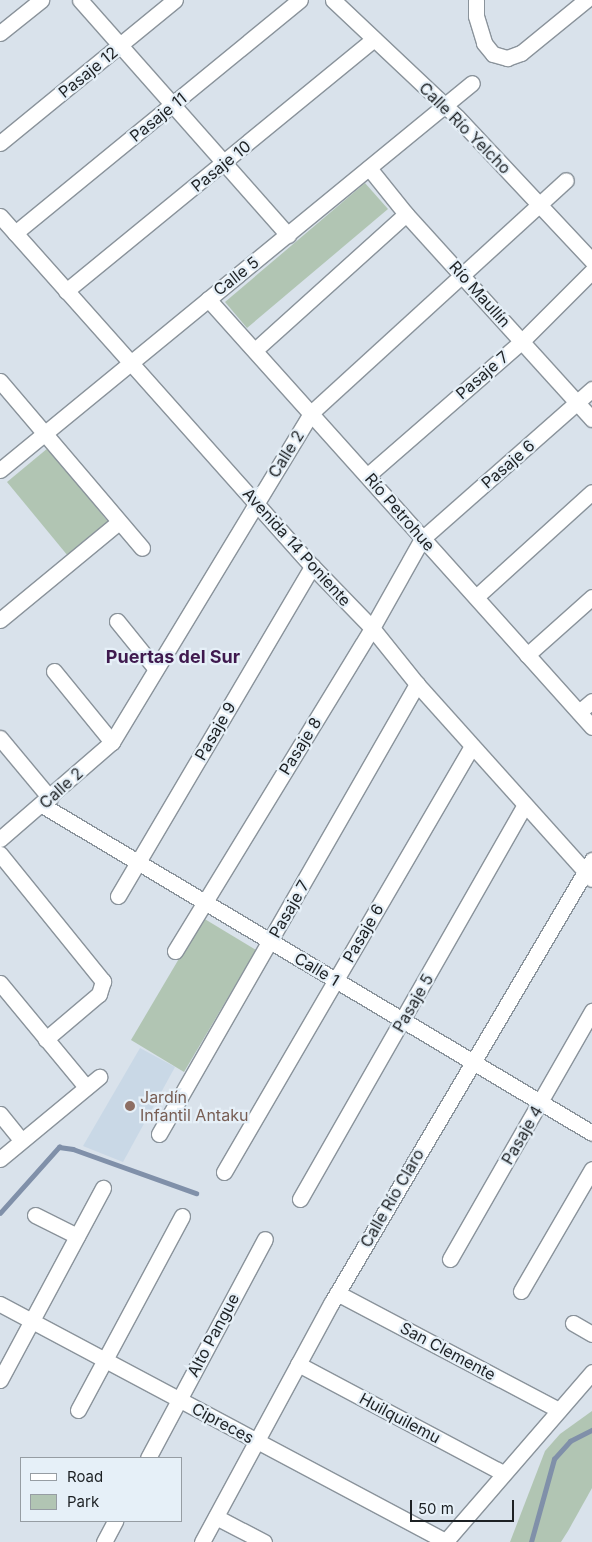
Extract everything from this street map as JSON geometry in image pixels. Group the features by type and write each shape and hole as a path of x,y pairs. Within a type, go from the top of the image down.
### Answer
{"street":[{"path":"0,33 41,0"},
{"path":"80,0 288,235"},
{"name":"Pasaje 12","path":"0,143 175,0"},
{"name":"Pasaje 11","path":"15,233 300,0"},
{"name":"Calle Río Yelcho","path":"333,0 445,106 592,262"},
{"path":"476,0 476,16 484,43 493,54 506,58 521,53 586,0"},
{"name":"Pasaje 10","path":"66,291 374,39"},
{"name":"Calle 5","path":"0,470 472,83"},
{"name":"Río Maullín","path":"369,168 406,214 464,276 577,404 592,418"},
{"name":"Calle 2","path":"0,839 112,742 155,668 311,413 464,276 537,203 566,180"},
{"path":"255,350 406,214"},
{"name":"Avenida 14 Poniente","path":"0,216 257,502 312,566 372,628 417,684 525,805 590,870"},
{"name":"Pasaje 7","path":"368,475 522,341 592,271"},
{"name":"Río Petrohue","path":"208,299 368,475 422,539 592,727"},
{"path":"0,381 142,548"},
{"name":"Pasaje 6","path":"422,539 592,389"},
{"path":"476,597 592,492"},
{"path":"0,620 119,522"},
{"name":"Pasaje 8","path":"175,951 203,901 372,628 422,539"},
{"name":"Pasaje 9","path":"118,896 312,566"},
{"path":"527,655 592,596"},
{"path":"117,621 155,668"},
{"path":"54,671 112,742"},
{"name":"Pasaje 7","path":"158,1134 417,684"},
{"path":"579,712 592,701"},
{"path":"0,738 46,801"},
{"name":"Pasaje 6","path":"224,1172 472,746"},
{"name":"Calle 1","path":"46,801 138,862 592,1133"},
{"name":"Pasaje 5","path":"300,1199 525,805"},
{"path":"0,854 100,975 103,985 99,994 46,1039"},
{"name":"Calle Río Claro","path":"202,1542 337,1293 471,1061 590,870"},
{"path":"0,983 86,1087"},
{"name":"Pasaje 4","path":"450,1258 592,1011"},
{"path":"0,1159 99,1077"},
{"path":"0,1114 21,1140"},
{"path":"521,1290 592,1169"},
{"path":"0,1380 103,1188"},
{"path":"35,1215 77,1236"},
{"path":"78,1410 182,1216"},
{"name":"Alto Pangue","path":"149,1457 265,1239"},
{"name":"San Clemente","path":"337,1293 559,1410"},
{"name":"Cipreces","path":"0,1304 445,1542"},
{"path":"573,1323 592,1334"},
{"name":"Huilquilemu","path":"298,1364 503,1473"},
{"path":"445,1542 592,1372"},
{"path":"216,1517 264,1542"},
{"path":"104,1542 114,1522"}],"shaded area":[{"name":"Jardín Infantil Antaku","path":"140,1048 175,1067 123,1162 83,1146"}],"green space":[{"path":"365,183 388,209 247,328 225,302"},
{"path":"48,448 109,523 68,556 7,482"},
{"path":"203,918 256,950 184,1072 131,1040"},
{"path":"592,1411 592,1488 568,1531 561,1542 510,1542 545,1451 560,1434"}],"waterway":[{"path":"0,1213 59,1147 73,1149 196,1193"},
{"path":"531,1542 554,1459 570,1441 592,1430"}],"place":[{"name":"Jardín Infantil Antaku","path":"130,1106"}],"district":[{"name":"Puertas del Sur","path":"173,657"}]}
